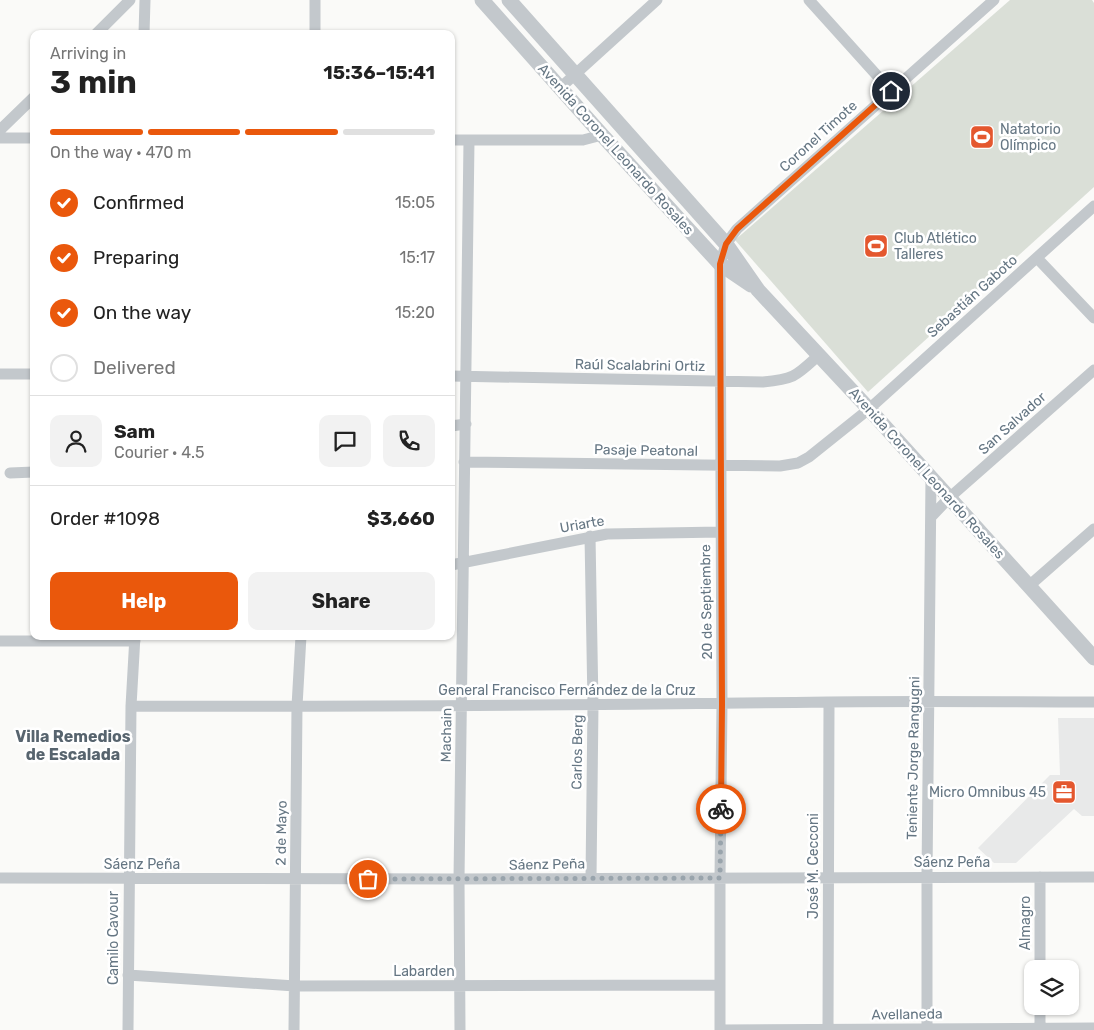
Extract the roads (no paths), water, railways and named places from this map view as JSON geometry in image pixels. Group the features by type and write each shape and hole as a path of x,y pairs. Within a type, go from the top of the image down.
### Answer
{"street":[{"path":"100,30 130,0"},
{"path":"144,30 145,0"},
{"path":"315,0 315,30"},
{"name":"Avenida Coronel Leonardo Rosales","path":"482,0 720,264 758,290"},
{"name":"Avenida Coronel Leonardo Rosales","path":"509,0 726,244 758,290 1030,585 1094,658"},
{"path":"560,88 657,0"},
{"path":"809,0 891,91"},
{"name":"Coronel Timote","path":"720,264 726,244 737,229 994,0"},
{"path":"0,130 30,100"},
{"path":"455,140 583,140 602,135"},
{"path":"0,138 30,138"},
{"name":"Machain","path":"460,1030 459,879 462,706 457,564 466,424 469,141"},
{"name":"Sebastián Gaboto","path":"869,409 1094,206"},
{"path":"1037,258 1094,318"},
{"name":"20 de Septiembre","path":"720,264 722,704 720,1030"},
{"name":"Raúl Scalabrini Ortiz","path":"455,376 762,382 792,378 819,355"},
{"name":"San Salvador","path":"949,498 1094,370"},
{"path":"0,374 30,374"},
{"name":"Pasaje Peatonal","path":"464,462 780,466 798,463 809,457 869,409"},
{"path":"455,425 466,424"},
{"path":"10,472 30,472"},
{"name":"Teniente Jorge Rangugni","path":"927,1029 931,478"},
{"path":"455,494 463,493"},
{"path":"931,517 949,498"},
{"path":"1030,585 1094,529"},
{"name":"Uriarte","path":"457,564 590,536 720,532"},
{"name":"Carlos Berg","path":"590,536 593,705 591,878"},
{"path":"0,642 90,640"},
{"name":"Camilo Cavour","path":"128,1030 131,706 135,640"},
{"name":"2 de Mayo","path":"294,1030 297,706 301,640"},
{"name":"José M. Cecconi","path":"828,1030 829,702"},
{"name":"General Francisco Fernández de la Cruz","path":"131,706 1094,702"},
{"name":"Sáenz Peña","path":"0,878 128,880 1094,876"},
{"name":"Almagro","path":"1040,877 1040,960"},
{"name":"Labarden","path":"128,975 295,986 720,985"},
{"path":"1040,1015 1040,1028"},
{"name":"Avellaneda","path":"720,1030 1094,1028"}],"place":[{"name":"Natatorio Olímpico","path":"982,137"},
{"name":"Club Atlético Talleres","path":"876,246"},
{"name":"Micro Omnibus 45","path":"1064,792"}],"district":[{"name":"Villa Remedios de Escalada","path":"73,745"}]}
